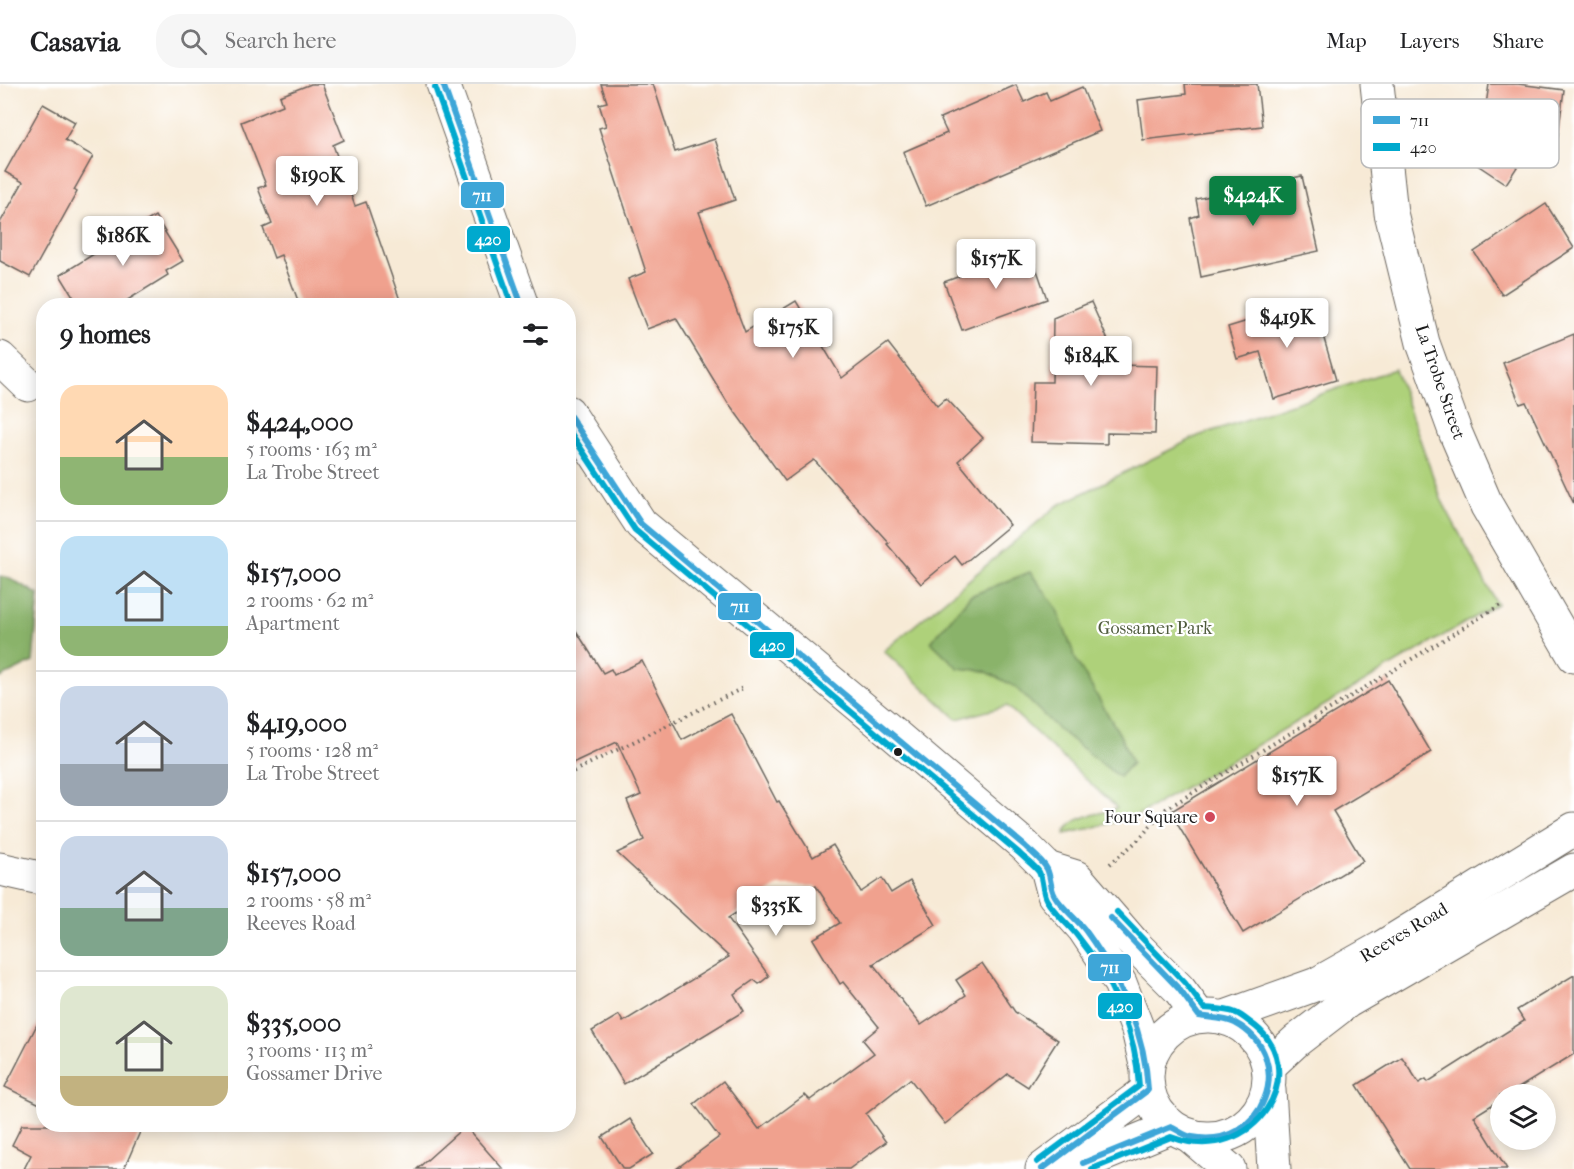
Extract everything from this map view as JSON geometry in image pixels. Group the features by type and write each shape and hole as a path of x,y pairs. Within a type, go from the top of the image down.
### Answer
{"main road":[{"path":"443,84 519,298"},
{"name":"La Trobe Street","path":"1377,84 1379,99"},
{"name":"La Trobe Street","path":"1386,168 1391,213 1424,343 1456,434 1487,506 1574,656"},
{"path":"0,358 28,385"},
{"path":"576,424 641,524 948,780 1025,846 1047,868 1076,877 1134,944 1179,989 1212,1017 1246,1027 1261,1044 1269,1078 1274,1169"},
{"name":"Reeves Road","path":"1212,1017 1317,984 1381,948 1574,829"},
{"path":"1047,868 1054,895 1084,929 1120,983 1138,1030 1147,1079 1156,1110 1180,1132 1229,1169"},
{"path":"0,869 36,877"},
{"name":"Reeves Road","path":"1269,1078 1296,1041 1348,1001 1574,870"},
{"path":"1042,1169 1147,1079 1153,1050 1164,1034 1180,1022 1212,1017"},
{"path":"1069,1169 1180,1132 1210,1139 1231,1135 1248,1124 1261,1109 1269,1078"}],"path":[{"path":"1110,864 1137,841 1166,809 1534,585"},
{"path":"576,770 746,687"}],"green space":[{"name":"Gossamer Park","path":"1395,369 1441,499 1497,604 1133,818 1065,834 1068,828 1079,819 1117,808 1007,706 957,719 884,651 1057,506 1198,436"},
{"path":"1030,572 1056,607 1077,662 1120,735 1132,763 1119,777 1058,729 1014,686 985,671 958,668 931,642 970,596"},
{"path":"0,576 10,578 36,593 36,628 33,662 0,678"}],"building":[{"path":"311,84 322,84 344,140 333,145 355,206 366,202 399,298 297,298 281,255 274,258 263,228 272,224 258,188 266,185 241,122 283,105 280,96"},
{"path":"601,84 653,84 675,152 715,139 735,200 699,212 745,332 796,301 842,378 888,343 937,406 946,398 983,438 958,461 1010,525 962,565 955,556 921,584 887,544 889,543 814,460 785,481 729,405 676,318 647,329 628,279 646,272 599,128 606,126 599,104 607,102"},
{"path":"1185,84 1257,84 1262,126 1143,140 1138,100 1186,94"},
{"path":"1489,84 1518,84 1564,90 1559,128 1559,99 1487,99"},
{"path":"1016,85 1024,102 1046,92 1050,101 1082,87 1100,131 926,206 903,152 947,133 940,118"},
{"path":"43,104 75,122 65,140 93,156 74,190 77,192 30,277 0,261 0,223 23,182 5,172"},
{"path":"1482,168 1516,168 1506,184"},
{"path":"1302,176 1319,251 1201,277 1190,218 1199,215 1196,199"},
{"path":"1546,204 1574,248 1502,295 1474,252"},
{"path":"155,216 183,261 166,271 168,275 131,298 74,298 60,275"},
{"path":"1030,250 1047,299 962,330 944,282"},
{"path":"1313,301 1336,380 1274,399 1260,352 1237,359 1228,327"},
{"path":"1091,302 1119,365 1157,366 1155,434 1107,433 1107,444 1031,442 1033,382 1052,382 1053,318"},
{"path":"1574,334 1574,504 1526,402 1520,404 1503,363"},
{"path":"576,631 603,673 611,669 614,675 642,661 682,740 731,714 777,802 779,801 813,857 833,845 861,892 882,878 891,893 910,881 936,925 873,964 921,1025 966,995 956,980 982,963 1015,1012 1058,1040 1028,1087 1008,1074 945,1124 910,1079 866,1114 886,1142 849,1169 676,1169 719,1137 694,1104 723,1081 759,1129 805,1095 810,1100 874,1053 863,1040 879,1027 843,982 840,984 813,939 840,923 816,886 779,886 728,918 769,976 759,984 754,980 734,994 744,1011 624,1084 592,1031 619,1015 623,1022 729,957 617,853 644,840 627,801 641,795 617,742 576,761"},
{"path":"1388,680 1431,752 1333,811 1363,861 1243,933 1170,812"},
{"path":"1574,975 1574,1054 1525,1084 1490,1084 1490,1106 1474,1116 1490,1142 1490,1150 1495,1150 1507,1169 1410,1169 1357,1085 1402,1057 1419,1083 1426,1079 1428,1082 1524,1021 1517,1010"},
{"path":"36,1027 36,1102 5,1087"},
{"path":"630,1119 653,1154 629,1169 623,1169 602,1137"},
{"path":"22,1125 36,1125 36,1132 140,1132 124,1169 24,1169 31,1155 12,1145"},
{"path":"458,1132 470,1132 503,1169 417,1169"}],"transit line":[{"name":"711","path":"443,84 519,298"},
{"name":"420","path":"435,87 509,298"},
{"name":"711","path":"576,425 641,524 1037,857 1047,869 1055,896 1098,948 1120,986 1136,1026 1142,1046 1148,1090 1042,1169"},
{"name":"420","path":"576,441 635,530 1039,872 1046,899 1089,951 1120,1005 1133,1045 1139,1086 1037,1162"},
{"name":"420","path":"1092,1169 1171,1137 1201,1143 1228,1139 1250,1127 1267,1109 1276,1087 1278,1064 1270,1042 1238,1014 1204,1008 1185,983 1117,912"},
{"name":"711","path":"1083,1163 1171,1127 1192,1137 1217,1138 1238,1130 1254,1116 1264,1098 1269,1078 1266,1058 1255,1039 1231,1021 1199,1016 1179,989 1111,918"}],"place":[{"name":"Four Square","path":"1210,817"}]}
